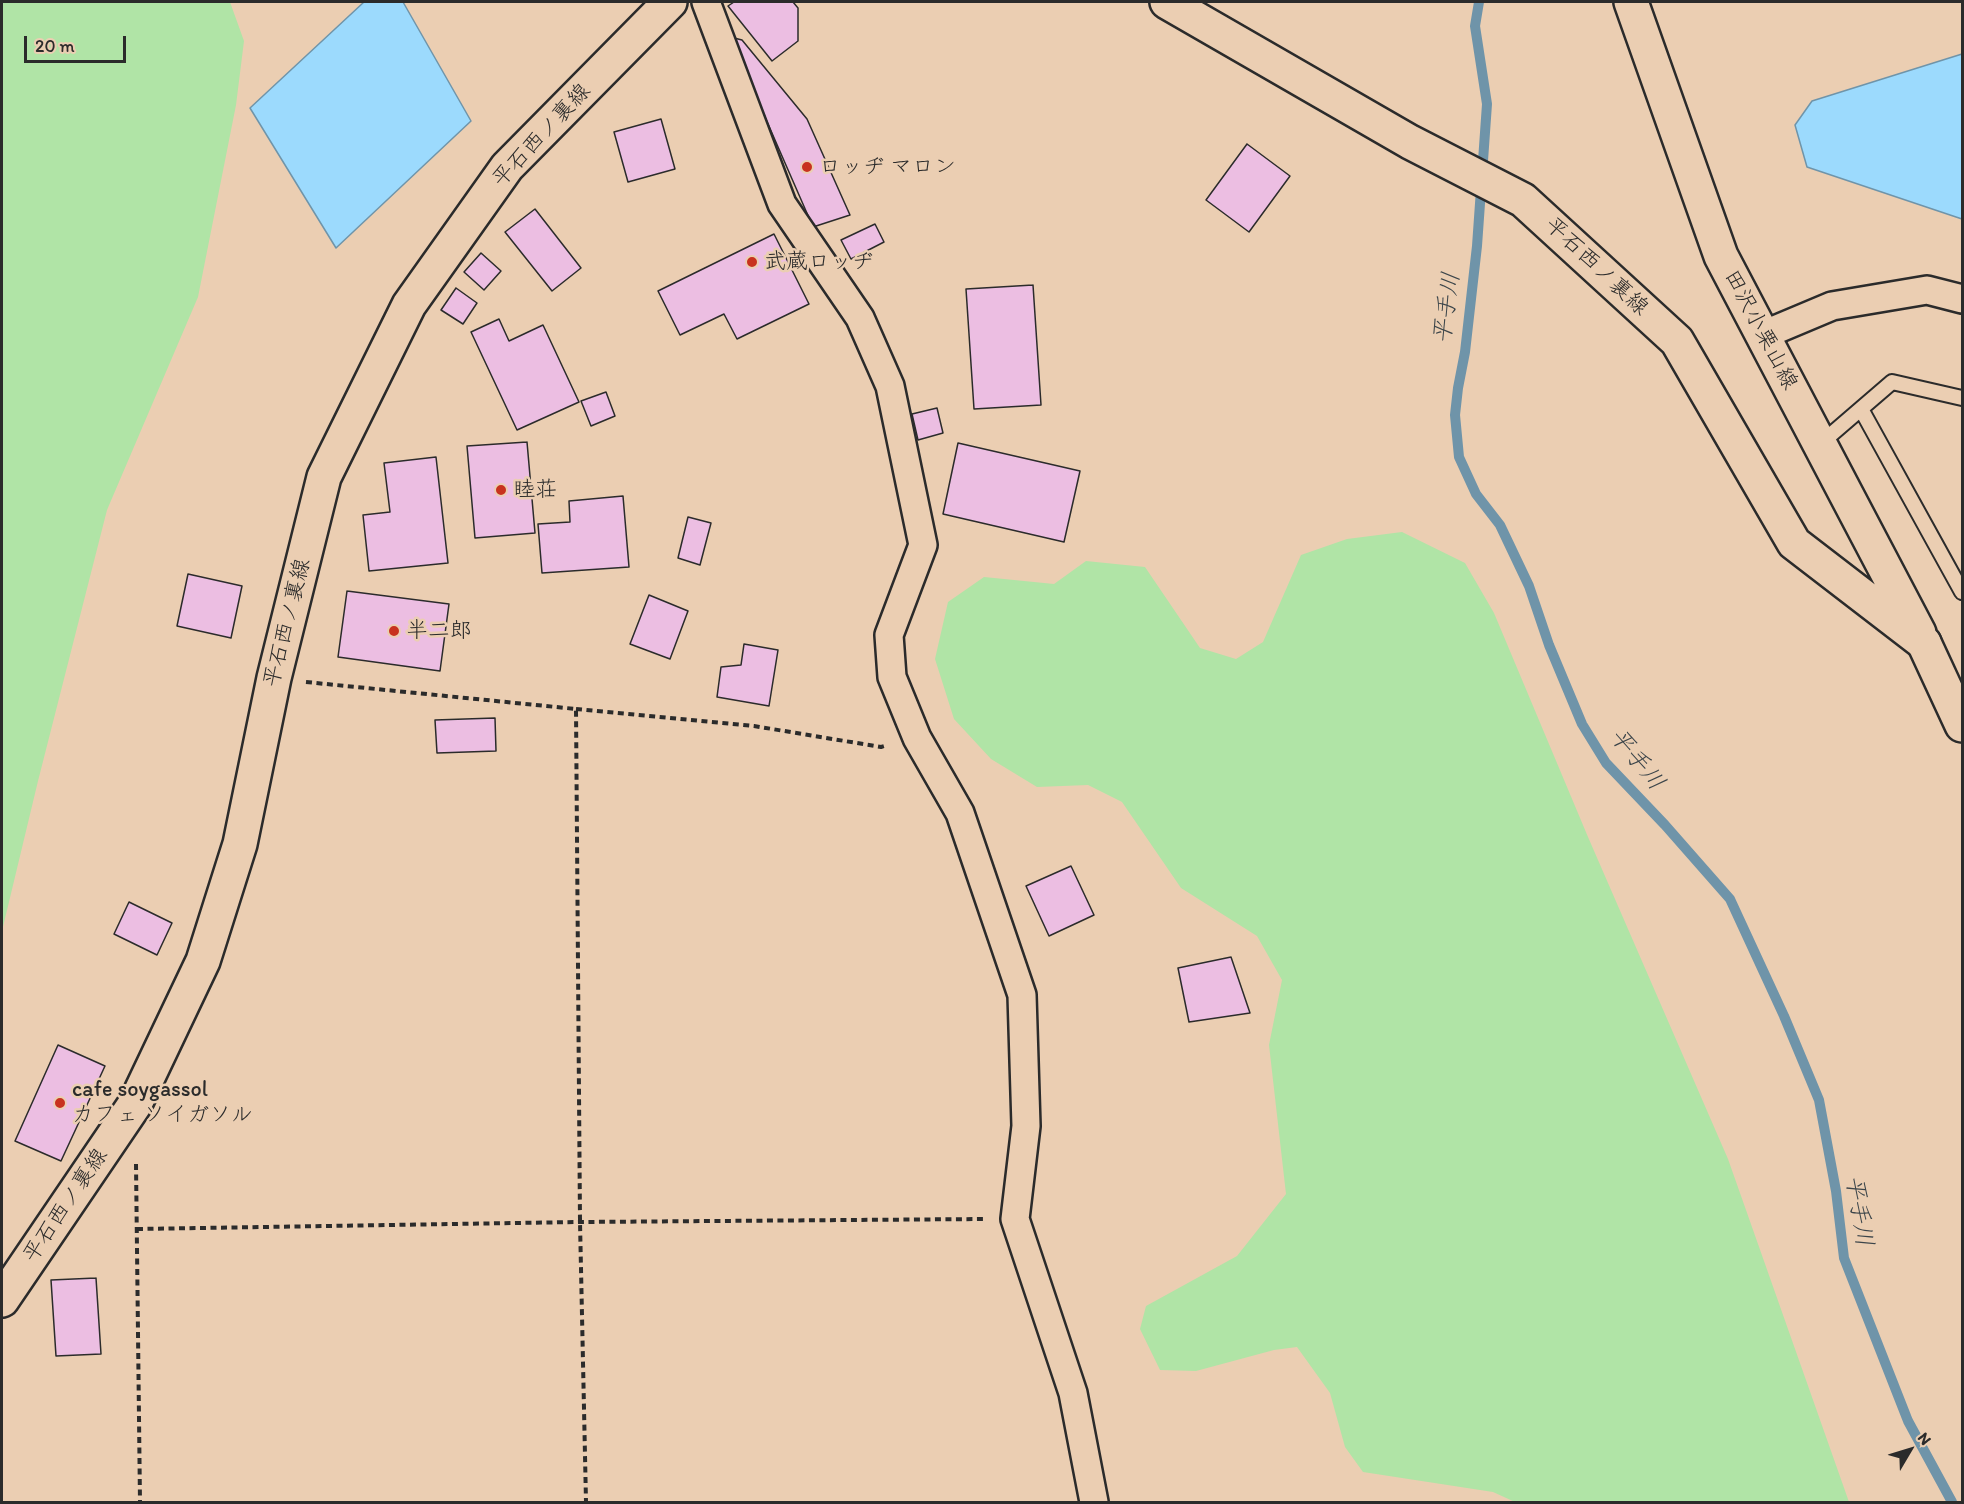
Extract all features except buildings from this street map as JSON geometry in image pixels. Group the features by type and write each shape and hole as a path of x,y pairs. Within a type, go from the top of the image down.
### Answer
{"main road":[{"name":"平石西ノ裏線","path":"2,1300 135,1104 203,961 240,844 274,678 324,477 409,305 507,168 670,2"},
{"name":"平石西ノ裏線","path":"1167,2 1410,142 1523,200 1677,341 1794,543 1924,643"},
{"name":"田沢小栗山線","path":"1631,2 1721,256 1924,643 1962,725"}],"street":[{"path":"706,2 782,204 860,318 890,386 923,545 890,635 892,677 917,738 960,813 1022,995 1026,1126 1015,1219 1073,1393 1094,1503"},
{"path":"1763,335 1832,306 1928,290 1962,300"}],"lane":[{"path":"1820,444 1892,382 1962,398"},
{"path":"1861,408 1962,592"}],"path":[{"path":"274,678 754,726 881,747 917,738"},
{"path":"576,709 579,1222 586,1503"},
{"path":"136,1161 140,1503"},
{"path":"137,1229 579,1222 1015,1219"}],"green space":[{"path":"2,2 230,2 244,41 236,105 198,297 107,510 2,931"},
{"path":"1402,532 1465,563 1494,613 1588,837 1728,1159 1849,1502 1515,1502 1493,1492 1363,1472 1345,1447 1330,1393 1297,1347 1274,1350 1196,1371 1160,1370 1140,1329 1146,1306 1237,1256 1286,1194 1269,1045 1282,980 1257,936 1181,888 1122,802 1088,785 1037,787 991,759 954,719 935,659 948,602 984,577 1054,584 1086,561 1145,567 1200,648 1236,659 1263,642 1301,555 1347,539"}],"water":[{"path":"364,2 403,2 471,121 336,248 250,108"},
{"path":"1962,54 1962,219 1807,167 1795,125 1812,101"}],"waterway":[{"name":"平手川","path":"1479,2 1475,26 1487,104 1477,246 1455,415 1459,457 1476,494 1500,525 1529,586 1549,645 1582,724 1606,763 1665,825 1730,899 1784,1016 1819,1100 1836,1191 1844,1258 1908,1421 1952,1502"}],"place":[{"name":"ロッヂ マロン","path":"807,167"},
{"name":"武蔵ロッヂ","path":"752,262"},
{"name":"睦荘","path":"501,490"},
{"name":"半二郎","path":"394,631"},
{"name":"cafe soygassol カフェ ソイガソル","path":"60,1103"}]}
